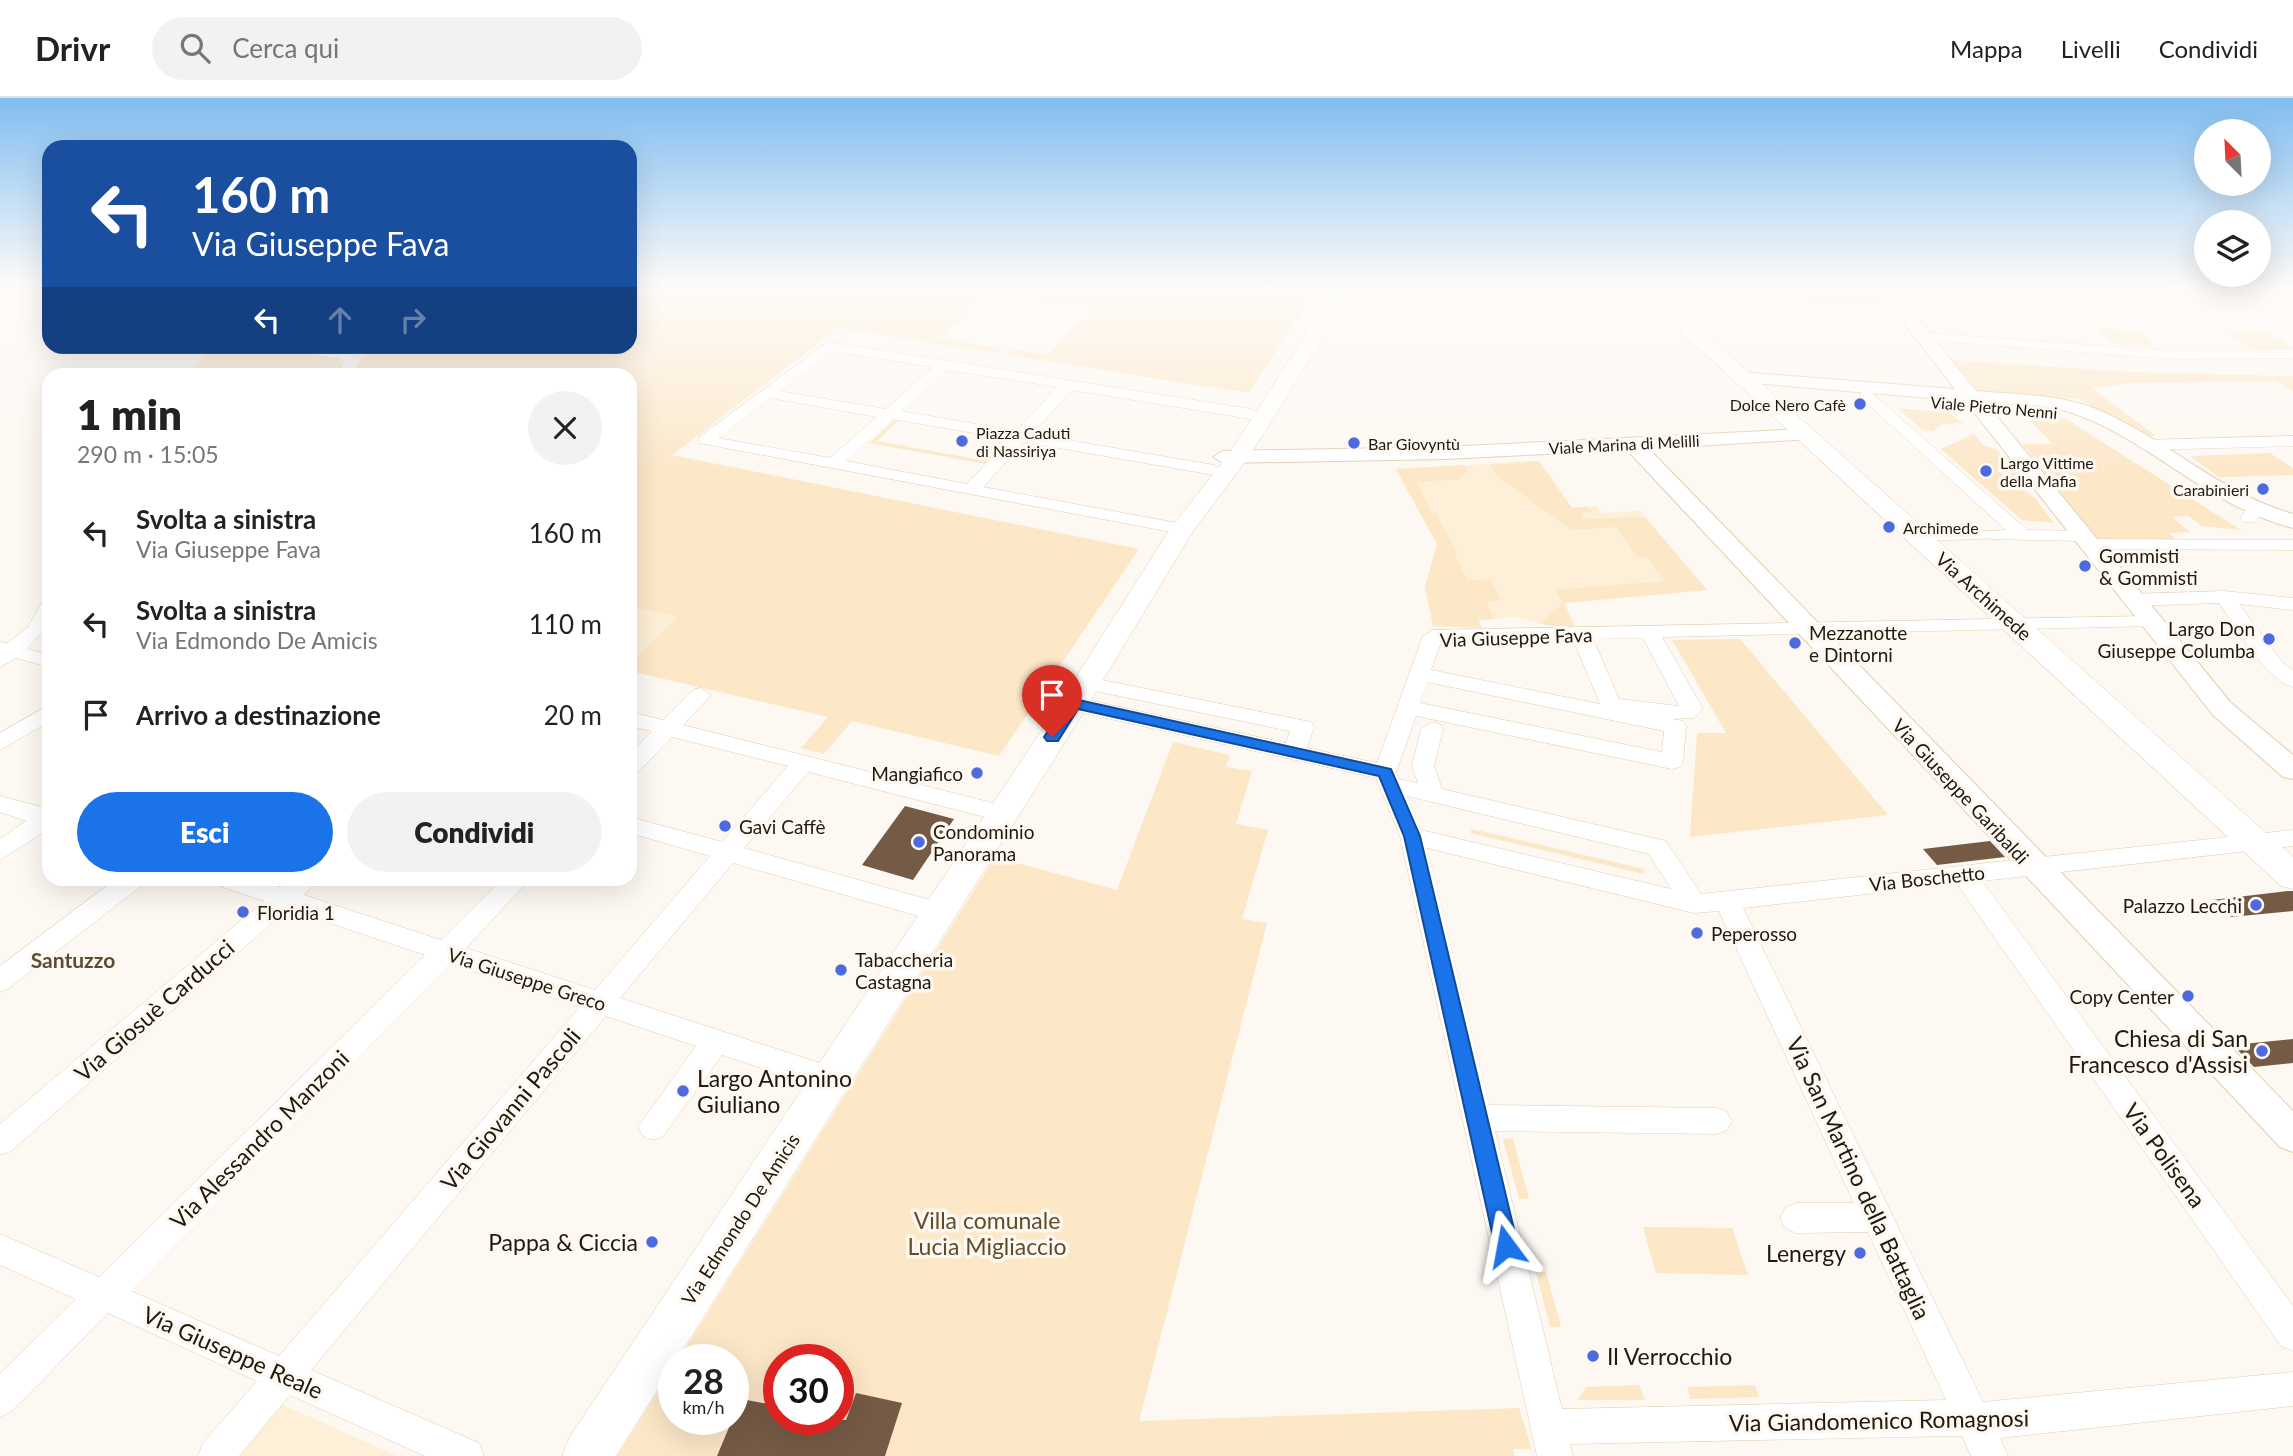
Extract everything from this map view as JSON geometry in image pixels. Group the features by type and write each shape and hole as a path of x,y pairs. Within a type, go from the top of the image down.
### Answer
{"main road":[{"name":"Via Edmondo De Amicis","path":"1229,460 1251,414 1293,351"},
{"name":"Via Edmondo De Amicis","path":"587,1456 1002,813 1096,696 1184,525 1302,351"},
{"name":"Via Archimede","path":"1713,351 2293,877"}],"street":[{"path":"821,351 705,440 971,490 1184,525"},
{"path":"861,351 1251,414"},
{"path":"1937,351 2148,622 2222,709 2291,770"},
{"path":"1957,351 1961,356"},
{"path":"2125,351 2174,355 2293,354"},
{"path":"339,354 346,355 352,361 349,368"},
{"path":"833,464 944,365"},
{"name":"Viale Pietro Nenni","path":"1745,381 1866,395 1974,400"},
{"name":"Viale Pietro Nenni","path":"1745,381 2054,406 2080,414 2145,445 2252,514 2293,522"},
{"path":"971,490 1068,385"},
{"path":"771,390 1023,434 1229,460"},
{"path":"1866,395 2022,535"},
{"name":"Viale Pietro Nenni","path":"2080,414 2252,514 2293,531"},
{"name":"Viale Marina di Melilli","path":"1229,460 1445,453 1803,435"},
{"path":"2145,445 2293,441"},
{"name":"Via Giuseppe Garibaldi","path":"1632,443 2032,866 2293,1136"},
{"name":"Viale Marina di Melilli","path":"1229,460 1285,454 1445,453"},
{"path":"1919,537 2022,535 2086,540 2293,545"},
{"path":"2131,600 2224,597 2293,604"},
{"path":"2224,597 2276,667 2293,681"},
{"path":"4,653 37,631 42,621"},
{"name":"Via Giuseppe Fava","path":"1388,779 1407,706 1433,636 2148,622"},
{"path":"1581,634 1611,703 1621,707 1686,713 1692,709 1650,633"},
{"path":"4,653 42,660"},
{"path":"1407,706 1434,721 1672,762 1675,726 1420,674"},
{"path":"1433,795 1423,766 1447,679"},
{"path":"637,760 700,695"},
{"path":"1096,696 1303,727 1294,752 1433,795 1657,847 1694,904"},
{"path":"0,743 42,716"},
{"path":"637,721 1002,813"},
{"name":"Via Giovanni Pascoli","path":"216,1456 804,762"},
{"path":"1388,779 1412,836 1551,1441"},
{"path":"0,804 42,817"},
{"path":"0,851 42,823"},
{"path":"637,827 939,912"},
{"path":"1412,836 1694,904"},
{"name":"Via Boschetto","path":"1694,904 2293,838"},
{"name":"Via Polisena","path":"1963,874 2293,1334"},
{"path":"0,981 125,886"},
{"name":"Via Giuseppe Greco","path":"245,886 831,1079"},
{"name":"Via Giosuè Carducci","path":"0,1142 300,886"},
{"name":"Via Alessandro Manzoni","path":"0,1399 511,886"},
{"name":"Via San Martino della Battaglia","path":"1727,900 1990,1456"},
{"path":"653,1127 716,1041"},
{"path":"1478,1118 1717,1121"},
{"path":"1796,1218 1878,1217"},
{"name":"Via Giuseppe Reale","path":"0,1249 467,1456"},
{"name":"Via Giandomenico Romagnosi","path":"1551,1441 1996,1421 2293,1389"}],"shaded area":[{"path":"1539,461 1572,508 1597,506 1602,513 1640,511 1707,590 1564,603 1575,626 1550,626 1516,617 1478,620 1482,628 1433,626 1425,587 1437,544 1396,469"},
{"path":"637,608 678,617 637,656"},
{"path":"279,1403 397,1456 235,1456"}],"green space":[{"path":"807,351 672,455 1139,549 999,756 852,721 824,754 801,748 828,717 637,673 637,656 678,617 637,608 637,368 356,368 365,355"},
{"path":"1010,351 1026,351 1047,355 1051,351 1276,351 1249,393 1007,355"},
{"path":"204,354 316,354 338,358 344,366 342,368 194,368"},
{"path":"1953,360 2130,372 2293,376 2293,392 2276,381 2130,383 2092,388 2156,436 2143,436 2079,399 1978,391"},
{"path":"1898,408 1949,413 1963,423 1942,424 1933,431 1923,430"},
{"path":"2023,414 2066,419 2241,530 2201,526 2189,516 2172,517 2190,532 2169,533 2175,539 2098,539 2022,444 2053,444"},
{"path":"894,420 898,421 877,441 982,460 1002,439 1009,440 986,464 869,443"},
{"path":"1974,434 1983,445 1996,449 2019,477 2016,484 2035,498 2054,523 2022,520 1941,449"},
{"path":"2270,453 2293,468 2293,475 2219,477 2190,456"},
{"path":"1539,461 1572,508 1587,507 1592,512 1581,513 1585,519 1645,517 1707,590 1564,603 1575,626 1550,626 1540,623 1563,603 1555,590 1665,581 1647,557 1637,557 1616,527 1571,530 1494,473 1490,464"},
{"path":"1464,465 1468,471 1459,479 1416,482 1457,552 1455,556 1468,581 1491,579 1501,601 1486,601 1494,619 1478,620 1482,628 1433,626 1425,587 1437,544 1396,469"},
{"path":"1740,639 1888,815 1690,837 1697,733 1726,733 1672,640"},
{"name":"Villa comunale Lucia Migliaccio","path":"1173,742 1230,755 1226,767 1252,771 1236,824 1268,830 1242,919 1267,923 1139,1421 1519,1408 1532,1449 1514,1449 1514,1456 617,1456 658,1391 658,1435 749,1435 749,1344 688,1344 995,857 1117,890"},
{"path":"1472,829 1644,869 1644,874 1470,833"},
{"path":"1513,1138 1529,1199 1519,1199 1503,1139"},
{"path":"1643,1227 1732,1228 1748,1275 1656,1273"},
{"path":"1536,1272 1546,1272 1561,1327 1550,1327"},
{"path":"1639,1385 1645,1400 1578,1400 1586,1387"},
{"path":"1755,1385 1759,1397 1690,1399 1687,1387"}],"building":[{"name":"Condominio Panorama","path":"905,806 954,819 913,880 862,865"},
{"path":"1990,841 2005,857 1937,865 1923,849"},
{"name":"Palazzo Lecchi","path":"2293,891 2293,911 2231,917 2212,900"},
{"name":"Chiesa di San Francesco d'Assisi","path":"2293,1039 2293,1063 2254,1067 2233,1045"},
{"path":"856,1393 902,1403 885,1456 717,1456 726,1435 749,1435 749,1400 763,1403 763,1435 854,1435"}],"place":[{"name":"Dolce Nero Cafè","path":"1860,404"},
{"name":"Piazza Caduti di Nassiriya","path":"962,441"},
{"name":"Bar Giovyntù","path":"1354,443"},
{"name":"Largo Vittime della Mafia","path":"1986,471"},
{"name":"Carabinieri","path":"2263,489"},
{"name":"Archimede","path":"1889,527"},
{"name":"Gommisti & Gommisti","path":"2085,566"},
{"name":"Largo Don Giuseppe Columba","path":"2269,639"},
{"name":"Mezzanotte e Dintorni","path":"1795,643"},
{"name":"Mangiafico","path":"977,773"},
{"name":"Gavi Caffè","path":"725,826"},
{"name":"Condominio Panorama","path":"919,842"},
{"name":"Palazzo Lecchi","path":"2256,905"},
{"name":"Floridia 1","path":"243,912"},
{"name":"Peperosso","path":"1697,933"},
{"name":"Tabaccheria Castagna","path":"841,970"},
{"name":"Copy Center","path":"2188,996"},
{"name":"Chiesa di San Francesco d'Assisi","path":"2262,1051"},
{"name":"Largo Antonino Giuliano","path":"683,1091"},
{"name":"Pappa & Ciccia","path":"652,1242"},
{"name":"Lenergy","path":"1860,1253"},
{"name":"Il Verrocchio","path":"1593,1356"}],"district":[{"name":"Santuzzo","path":"73,959"}],"route":[{"path":"1052,737 1074,704 1385,772 1412,836 1506,1246"}]}
